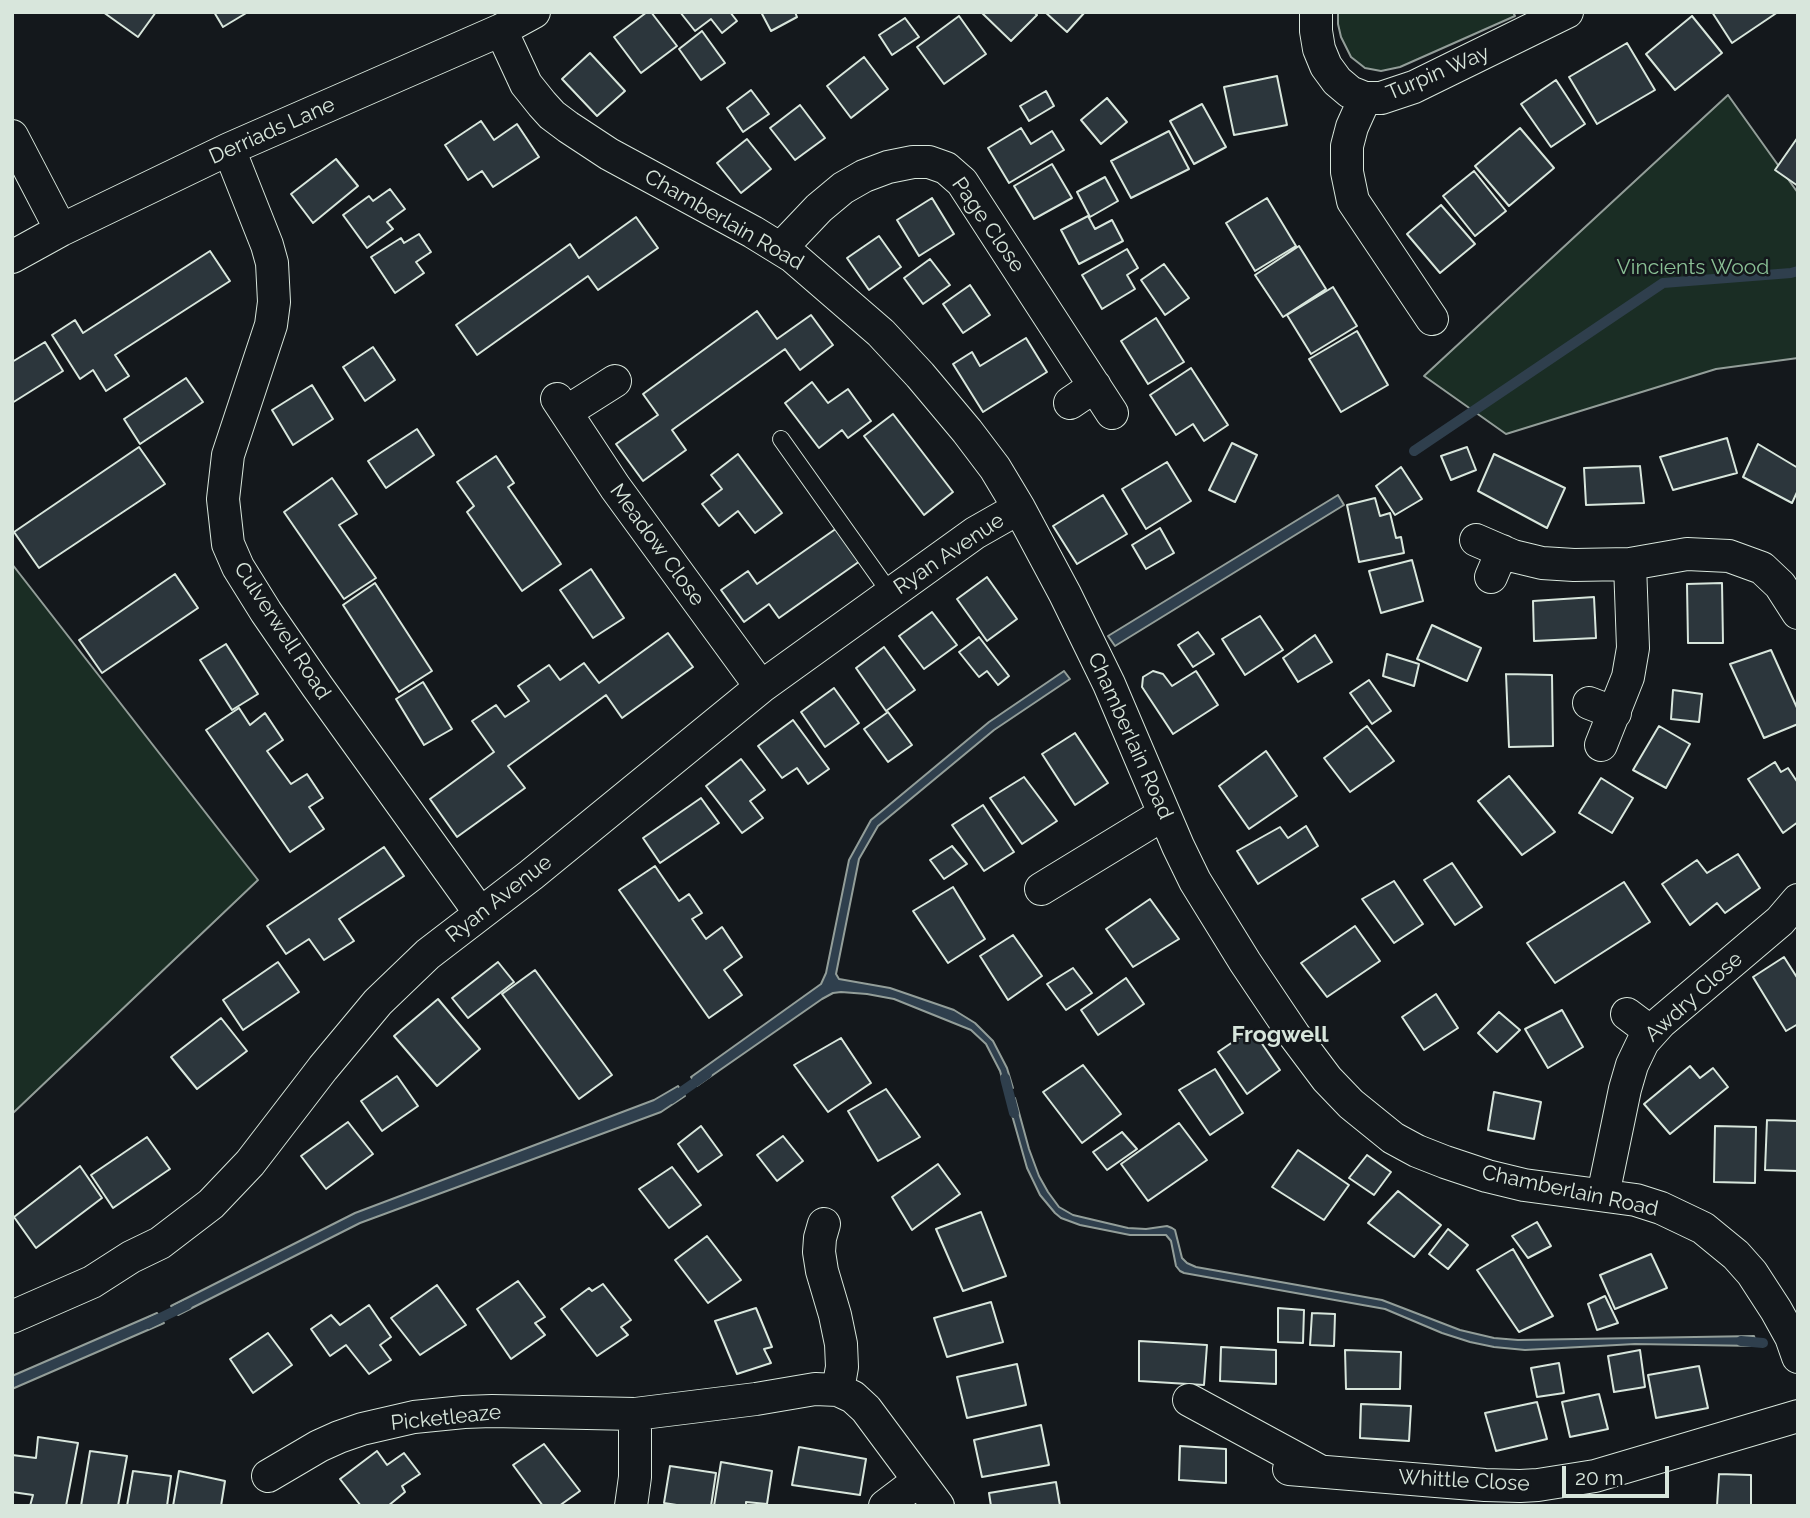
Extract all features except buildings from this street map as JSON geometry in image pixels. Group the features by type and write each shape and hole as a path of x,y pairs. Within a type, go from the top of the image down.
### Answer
{"street":[{"name":"Derriads Lane","path":"12,257 61,230 229,149 501,30 534,12"},
{"name":"Turpin Way","path":"1316,12 1319,49 1326,65 1337,81 1350,92 1365,98 1381,98 1414,87 1567,12"},
{"name":"Chamberlain Road","path":"501,30 526,85 542,104 568,127 609,154 781,248 800,262 881,332 968,431 995,467 1019,508 1109,684 1195,881 1294,1035 1327,1079 1351,1104 1393,1138 1445,1162 1524,1185 1636,1200 1661,1208 1703,1228 1721,1241 1744,1264 1764,1291 1791,1337 1798,1357"},
{"path":"1365,98 1347,146 1353,201 1432,319"},
{"path":"12,136 61,230"},
{"name":"Culverwell Road","path":"229,149 267,244 272,263 274,302 271,325 228,455 223,499 228,544 238,567 266,612 480,913"},
{"name":"Page Close","path":"781,248 825,203 863,176 913,162 929,162 946,168 962,182 1082,395 1112,413"},
{"name":"Meadow Close","path":"615,381 561,406 615,487 761,687"},
{"name":"Ryan Avenue","path":"12,1317 92,1282 131,1257 160,1243 211,1204 250,1163 378,1002 428,954 531,875 761,687 975,533 1019,508"},
{"path":"1490,556 1513,556 1542,563 1602,566 1687,554 1729,556 1762,568 1780,585 1798,613"},
{"path":"1601,745 1602,708 1628,677 1633,648 1630,564"},
{"path":"1041,889 1082,878 1164,814"},
{"name":"Awdry Close","path":"1602,1195 1625,1089 1643,1042 1639,1023 1770,929 1798,900"},
{"path":"824,1224 819,1252 841,1344 842,1367 838,1390 853,1397 866,1409 938,1506"},
{"name":"Picketleaze","path":"268,1476 339,1437 414,1417 492,1411 635,1414 815,1389 838,1390"},
{"name":"Whittle Close","path":"1189,1400 1304,1470 1503,1486 1555,1483 1614,1471 1798,1416"},
{"path":"631,1506 635,1477 635,1414"},
{"path":"885,1506 918,1481"}],"lane":[{"path":"781,439 891,594"}],"green space":[{"path":"1338,12 1513,12 1515,16 1400,67 1381,71 1365,68 1351,57 1341,37"},
{"name":"Vincients Wood","path":"1728,95 1798,193 1798,358 1716,369 1506,434 1424,376"},
{"path":"12,564 258,880 12,1114"}],"water":[{"path":"1338,495 1344,505 1115,646 1108,636"},
{"path":"1064,671 1070,679 994,730 878,826 859,859 836,974 839,979 890,988 954,1010 975,1023 993,1041 1007,1068 1013,1088 1006,1092 1000,1071 986,1044 971,1030 894,999 841,992 822,999 697,1086 691,1077 821,984 826,973 849,860 871,820 989,722"},
{"path":"678,1086 685,1096 661,1112 360,1223 178,1315 171,1306 355,1213 654,1100"},
{"path":"1015,1098 1039,1176 1059,1207 1073,1215 1128,1228 1172,1228 1175,1230 1182,1258 1196,1267 1382,1300 1460,1330 1494,1338 1518,1340 1754,1336 1757,1346 1635,1344 1525,1350 1494,1347 1442,1333 1385,1309 1184,1273 1176,1266 1171,1241 1166,1235 1130,1235 1080,1225 1055,1213 1040,1195 1027,1168 1008,1101"},
{"path":"157,1313 164,1323 12,1389 12,1376"}],"waterway":[{"path":"1414,451 1663,283 1798,271"},
{"path":"671,1099 707,1074"},
{"path":"1005,1078 1014,1113"},
{"path":"148,1324 187,1305"},
{"path":"1741,1341 1763,1343"}],"district":[{"name":"Frogwell","path":"1280,1035"}]}
